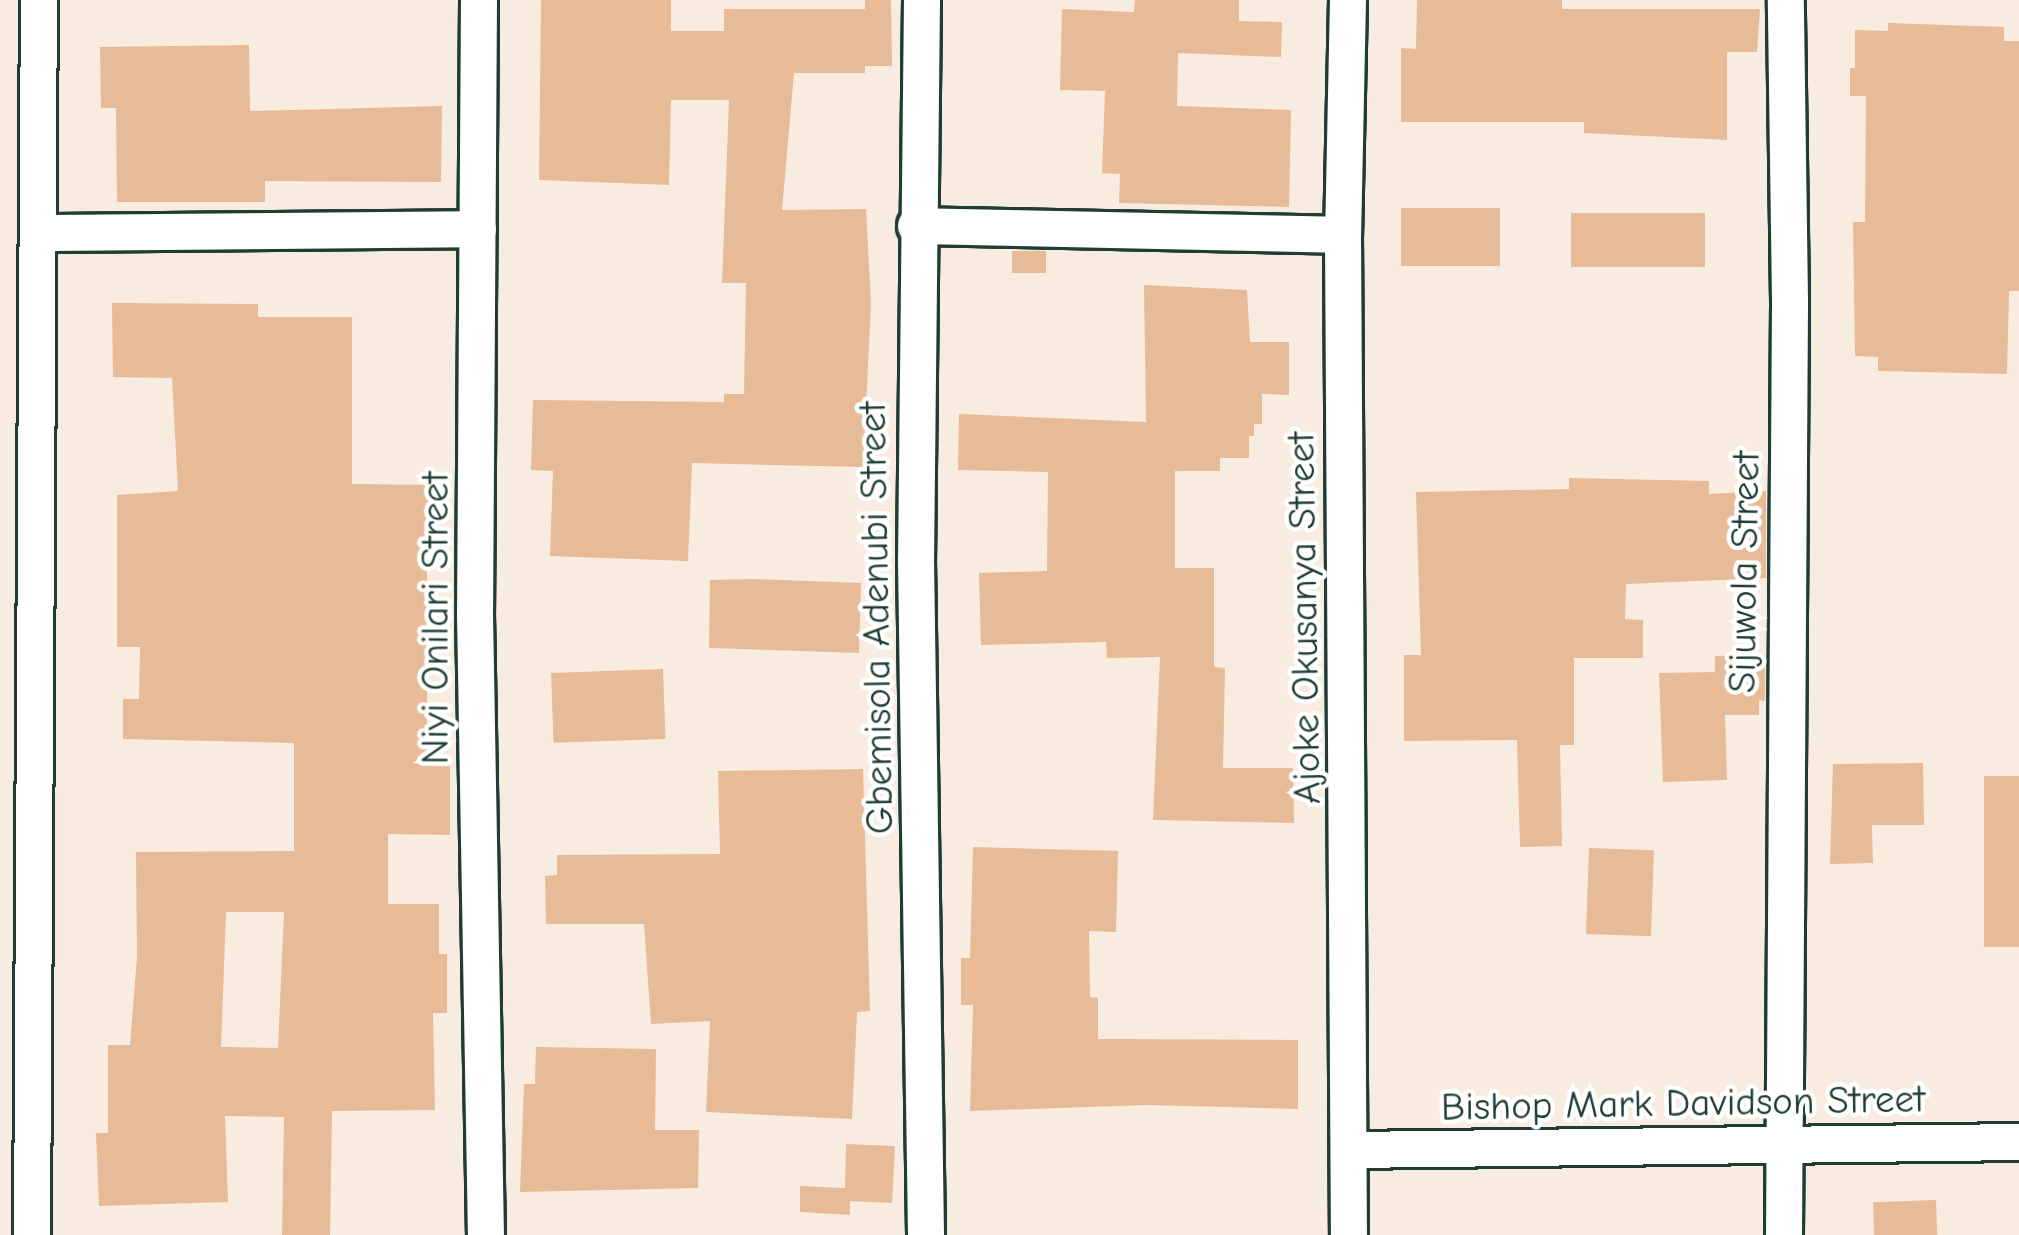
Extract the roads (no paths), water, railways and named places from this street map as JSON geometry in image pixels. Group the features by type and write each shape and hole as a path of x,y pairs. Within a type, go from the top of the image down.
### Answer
{"street":[{"path":"32,1235 16,626 41,233 39,0"},
{"name":"Niyi Onilari Street","path":"479,0 475,614 486,1235"},
{"name":"Gbemisola Adenubi Street","path":"922,0 916,226 926,1235"},
{"name":"Ajoke Okusanya Street","path":"1348,0 1343,236 1349,1235"},
{"name":"Sijuwola Street","path":"1784,1235 1790,301 1786,0"},
{"path":"916,226 1343,236"},
{"path":"41,233 478,229"},
{"name":"Bishop Mark Davidson Street","path":"1349,1150 2019,1142"}]}
